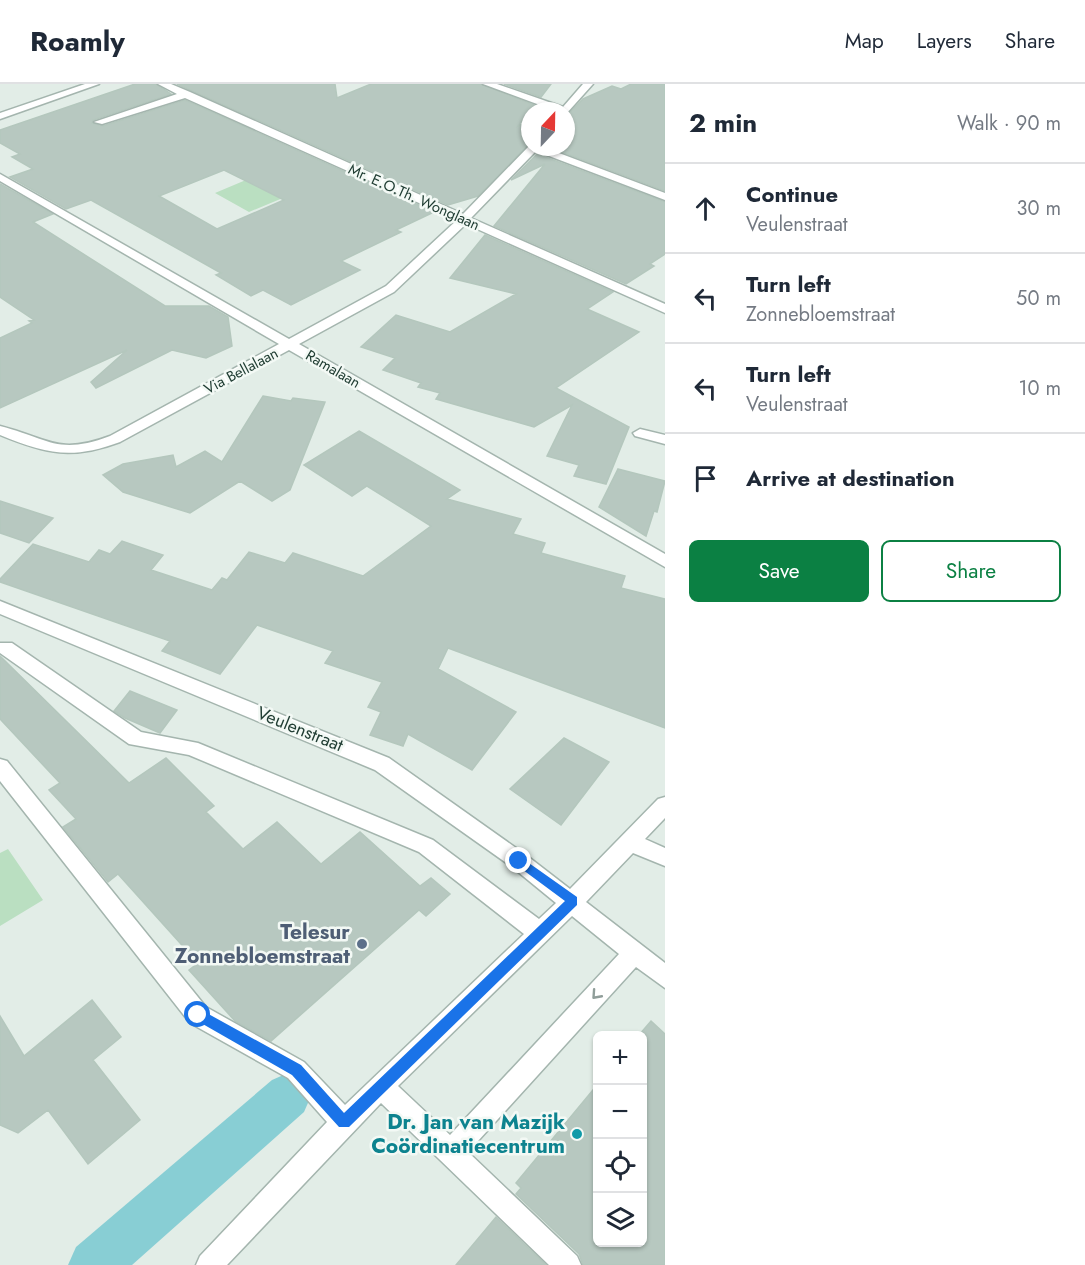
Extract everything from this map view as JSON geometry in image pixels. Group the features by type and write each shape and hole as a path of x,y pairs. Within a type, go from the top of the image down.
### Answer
{"street":[{"path":"0,116 94,84"},
{"name":"Mr. E.O.Th. Wonglaan","path":"163,84 665,309"},
{"path":"488,84 539,102"},
{"path":"573,102 588,84"},
{"path":"99,122 187,94"},
{"name":"Via Bellalaan","path":"0,430 50,449 72,452 94,448 390,290 438,246 525,156"},
{"path":"558,156 665,197"},
{"name":"Ramalaan","path":"0,177 665,561"},
{"path":"640,432 665,440"},
{"name":"Veulenstraat","path":"0,607 382,764 573,901 665,977"},
{"path":"6,648 136,739 190,748 426,846 540,933"},
{"path":"0,767 191,1007 218,1028 297,1070 344,1122"},
{"path":"209,1265 344,1122 573,901 665,805"},
{"path":"630,842 665,857"},
{"path":"451,1154 635,952"},
{"path":"381,1086 568,1265"}],"green space":[{"path":"293,160 338,175 249,212 215,193"},
{"path":"8,849 43,900 0,926 0,853"}],"building":[{"path":"135,84 156,84 171,94 93,120 92,123 103,126 185,100 434,212 396,230 401,232 341,261 360,270 291,305 263,290 251,296 216,275 221,273 91,200 66,209 10,177 33,169 12,157 20,154 0,143 0,130","holes":["224,170 284,200 217,229 159,196"]},
{"path":"177,84 335,84 337,98 371,84 481,84 526,102 521,102 521,122 518,126 521,125 521,152 478,196 448,205"},
{"path":"504,84 551,84 541,97"},
{"path":"631,84 665,84 665,191 573,156 575,156 575,107 583,99 612,86 621,89"},
{"path":"535,156 542,156 665,202 665,254 650,264 654,266 626,284 494,226 545,164 511,180"},
{"path":"0,184 53,214 33,222 165,306 209,306 228,317 232,346 206,358 172,350 96,388 91,382 127,350 0,408 0,338 34,320 0,297"},
{"path":"485,235 613,292 587,309 639,332 556,388 629,427 606,484 574,476 579,465 547,456 572,405 534,427 436,399 440,393 418,387 421,383 383,370 395,358 361,347 396,315 450,332 516,294 450,278"},
{"path":"263,396 291,401 293,398 325,402 290,490 272,501 240,481 190,513 123,492 103,475 123,464 173,455 176,467 205,451 222,462"},
{"path":"359,431 460,490 447,499 521,519 513,534 545,543 541,553 625,576 621,588 665,599 665,728 448,648 438,669 516,712 472,770 408,734 403,746 370,735 381,712 368,707 382,682 325,663 333,651 257,625 220,674 162,651 170,641 0,582 0,579 33,544 89,562 99,550 110,554 122,541 163,555 151,570 212,590 222,578 227,580 249,552 285,563 293,553 363,576 431,526 367,486 352,496 304,465"},
{"path":"618,469 665,481 657,512 654,511 646,536 599,507"},
{"path":"0,501 53,518 29,543 0,533"},
{"path":"0,656 129,783 166,758 214,806 206,812 243,849 277,822 321,864 360,832 420,886 431,878 450,894 426,916 419,910 271,1041 235,1021 189,970 198,963 118,874 108,882 63,827 76,819 49,790 60,783 0,719"},
{"path":"130,691 177,710 160,733 114,711"},
{"path":"564,738 609,762 561,825 510,789"},
{"path":"92,1000 121,1037 93,1060 140,1120 88,1164 48,1110 18,1133 0,1125 0,1016 24,1056"},
{"name":"Dr. Jan van Mazijk Coördinatiecentrum","path":"651,1021 665,1034 665,1265 583,1265 579,1254 516,1194 521,1188 516,1183 593,1090 593,1247 647,1247 647,1031 642,1031"},
{"path":"496,1217 546,1265 456,1265"}],"waterway":[{"path":"94,1265 288,1096"}],"place":[{"name":"Telesur Zonnebloemstraat","path":"362,944"},
{"name":"Dr. Jan van Mazijk Coördinatiecentrum","path":"577,1134"}],"route":[{"path":"198,1015 297,1070 344,1122 573,901 519,861"}]}
